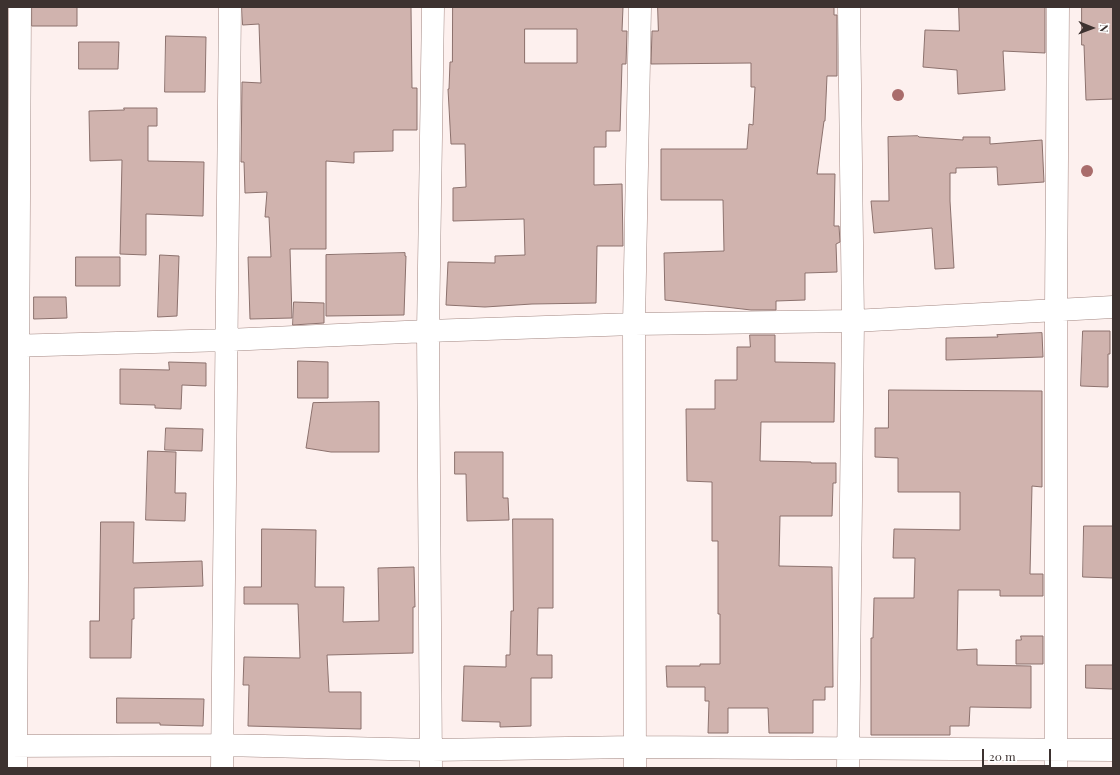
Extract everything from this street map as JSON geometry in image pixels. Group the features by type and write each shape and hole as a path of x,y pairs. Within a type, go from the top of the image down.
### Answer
{"street":[{"path":"16,768 11,746 13,346 20,7"},
{"path":"222,768 230,7"},
{"path":"431,759 428,331 433,7"},
{"path":"635,758 634,324 640,7"},
{"path":"848,7 853,321 848,758"},
{"path":"1056,759 1058,7"},
{"path":"13,346 227,340 634,324 853,321 1113,307"},
{"path":"11,746 222,745 431,759 1056,759 1113,750"}],"building":[{"path":"32,7 77,7 77,26 32,26"},
{"path":"242,7 411,7 412,88 417,88 417,130 393,130 393,151 354,152 354,163 326,161 326,249 290,249 292,318 250,319 248,257 271,257 269,217 265,217 267,192 245,193 244,162 241,162 242,82 261,83 259,24 243,25"},
{"path":"453,7 623,7 622,31 627,31 626,64 622,64 620,131 606,131 606,147 594,147 594,185 622,184 623,246 597,246 596,303 532,304 485,307 446,305 448,262 495,263 495,256 525,255 524,219 453,221 453,188 466,187 465,144 451,144 448,89 450,62 452,62","holes":["525,29 577,29 577,63 525,63"]},
{"path":"658,7 834,7 834,15 837,15 837,76 827,76 825,121 817,174 835,174 834,226 839,226 840,242 836,244 837,272 805,273 805,300 776,301 776,310 751,310 665,300 664,253 724,251 723,200 661,200 661,149 747,149 749,124 753,125 755,87 751,87 751,63 651,64 652,31 658,31"},
{"path":"959,7 1045,7 1045,53 1003,51 1005,90 958,94 957,70 923,67 925,30 959,31"},
{"path":"1082,7 1113,7 1113,99 1086,100 1084,45 1082,45"},
{"path":"166,36 206,37 205,92 165,92"},
{"path":"79,42 119,42 118,69 79,69"},
{"path":"124,108 157,108 157,126 148,126 148,161 204,162 203,216 146,214 146,255 120,254 122,160 90,161 89,111 124,110"},
{"path":"918,136 963,140 963,137 990,137 990,144 1042,140 1044,182 998,185 997,167 956,168 956,173 950,173 954,268 935,269 932,228 874,233 871,201 889,201 888,137"},
{"path":"405,253 404,315 326,316 326,255"},
{"path":"160,255 179,256 177,316 158,317"},
{"path":"76,257 120,257 120,286 76,286"},
{"path":"34,297 66,297 67,318 34,319"},
{"path":"294,302 324,303 324,323 293,325"},
{"path":"1083,331 1110,331 1108,387 1081,386"},
{"path":"1042,333 1043,357 946,360 946,338 998,337 997,335"},
{"path":"750,335 775,335 775,362 835,363 834,422 761,422 760,461 836,463 836,483 833,483 832,516 780,516 779,566 832,567 833,687 825,687 825,700 813,700 813,733 769,733 768,708 728,708 728,733 708,733 709,701 705,701 705,687 667,687 666,666 700,666 700,664 720,664 718,541 712,541 712,482 687,481 686,409 715,409 715,380 737,380 737,347 750,347"},
{"path":"298,361 328,362 328,398 298,398"},
{"path":"169,362 206,363 206,386 182,385 181,409 155,408 155,405 120,404 120,369 169,370"},
{"path":"889,390 1042,391 1042,487 1032,486 1030,574 1043,574 1043,596 1000,596 1000,590 958,590 957,650 977,649 977,665 1031,666 1031,708 970,707 969,726 950,726 950,735 871,735 871,638 873,638 874,598 914,598 915,558 893,558 894,529 960,530 960,492 898,492 898,458 875,457 875,428 888,428"},
{"path":"379,402 379,452 331,452 306,448 313,403"},
{"path":"166,428 203,429 202,451 165,450"},
{"path":"148,451 176,452 175,493 186,493 185,521 146,520"},
{"path":"455,452 503,452 503,498 508,498 509,520 467,521 466,474 455,474"},
{"path":"513,519 553,519 553,608 538,608 537,655 552,655 552,678 531,678 531,726 500,727 500,722 462,721 464,666 506,667 506,655 510,655 511,611 513,611"},
{"path":"101,522 134,522 133,563 202,561 203,586 134,588 134,619 132,619 131,658 90,658 90,621 99,621"},
{"path":"1084,526 1113,526 1113,578 1083,577"},
{"path":"262,529 316,530 315,587 344,587 343,622 379,621 378,568 414,567 415,607 413,607 413,653 327,655 329,692 361,692 361,729 248,726 249,685 243,685 244,657 300,658 298,604 244,604 244,587 261,587"},
{"path":"1021,636 1043,636 1043,664 1016,664 1016,640 1021,640"},
{"path":"1086,665 1113,665 1113,689 1086,688"},
{"path":"117,698 204,699 203,726 160,725 160,723 117,723"}]}
